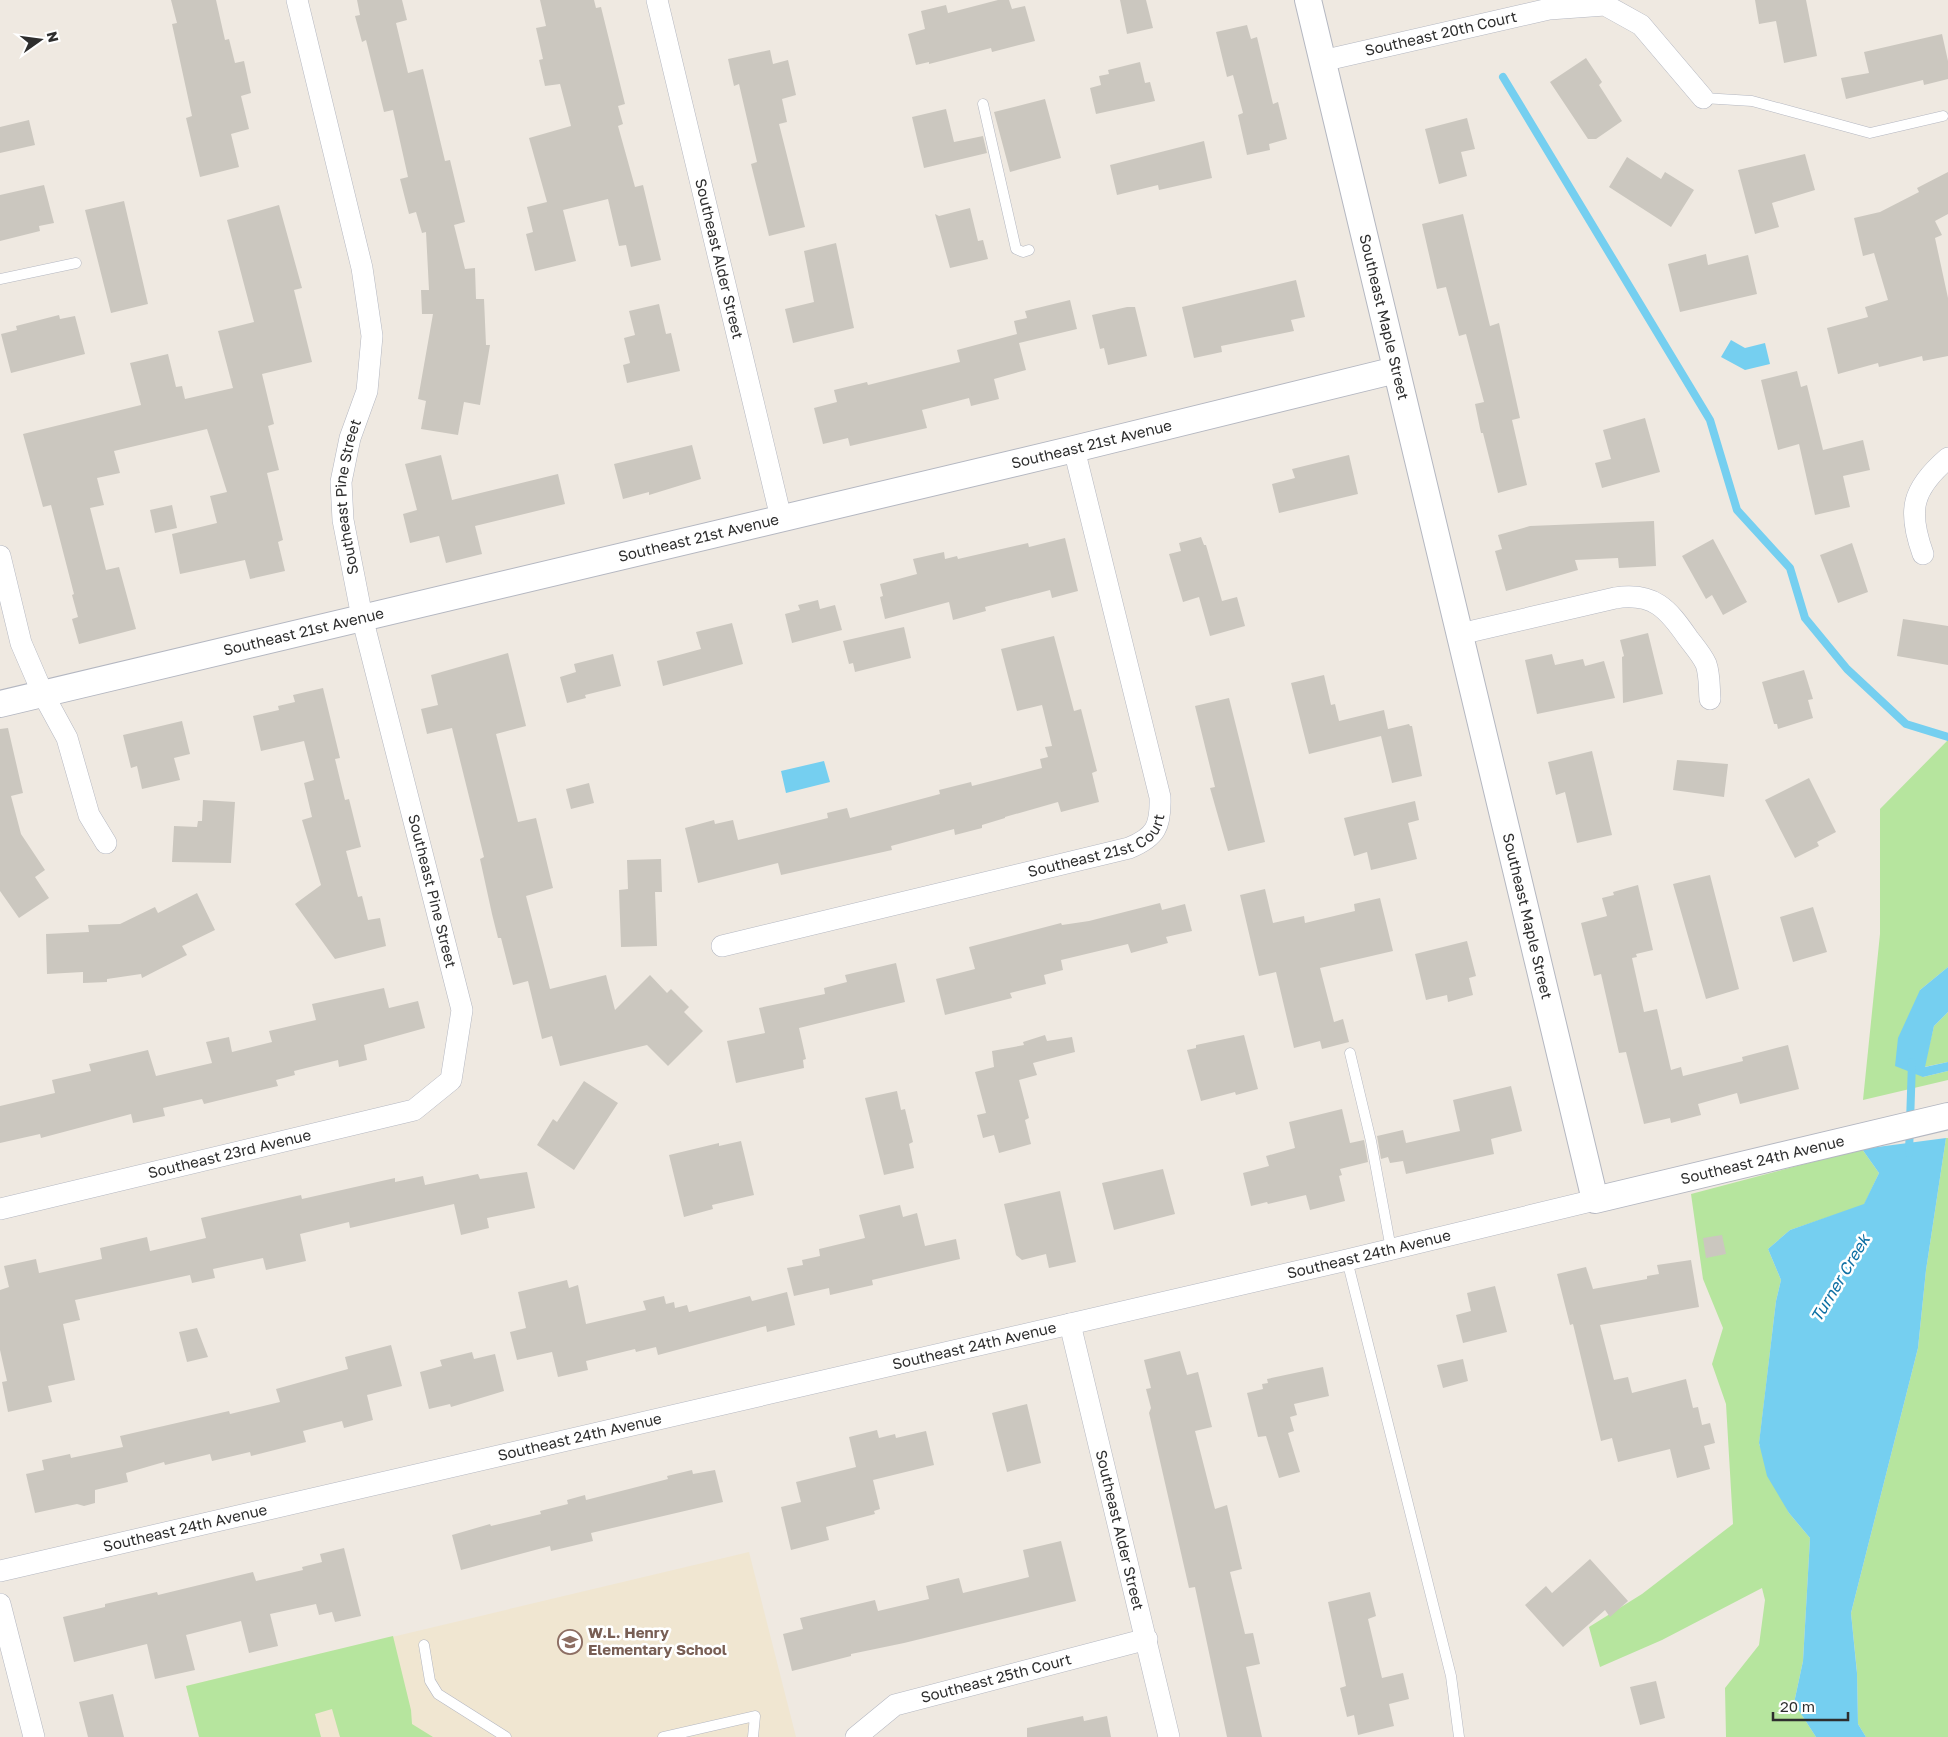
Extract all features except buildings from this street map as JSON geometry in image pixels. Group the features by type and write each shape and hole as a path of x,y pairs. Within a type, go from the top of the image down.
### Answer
{"street":[{"name":"Southeast Pine Street","path":"297,0 362,268 372,336 368,392 350,438 341,482 343,520 362,617 462,1010 451,1080"},
{"name":"Southeast Alder Street","path":"657,0 781,518"},
{"name":"Southeast Maple Street","path":"1308,0 1595,1200"},
{"name":"Southeast 20th Court","path":"1322,61 1549,9 1605,5 1641,25 1703,98"},
{"name":"Southeast 21st Avenue","path":"0,704 1074,449 1396,370"},
{"name":"Southeast 21st Court","path":"722,946 1129,848 1145,842 1155,832 1160,814 1160,797 1074,449"},
{"path":"1923,554 1914,530 1916,496 1930,474 1948,458"},
{"path":"0,556 21,643 43,694 67,738 89,815 106,843"},
{"path":"1460,634 1627,596 1651,600 1672,615 1704,660 1708,674 1710,699"},
{"name":"Southeast 23rd Avenue","path":"0,1209 414,1110 451,1080"},
{"name":"Southeast 24th Avenue","path":"0,1571 1347,1260 1948,1116"},
{"name":"Southeast Alder Street","path":"1070,1324 1170,1737"},
{"path":"0,1604 34,1737"},
{"name":"Southeast 25th Court","path":"856,1737 895,1705 1147,1639"}],"lane":[{"path":"1703,98 1752,101 1870,133 1944,116"},
{"path":"983,104 1016,248 1023,252 1029,250"},
{"path":"0,279 76,263"},
{"path":"1350,1053 1371,1141 1391,1249"},
{"path":"1347,1260 1451,1676 1459,1737"},
{"path":"424,1645 430,1681 438,1694 506,1737"},
{"path":"663,1737 755,1716 754,1737"}],"shaded area":[{"name":"W.L. Henry Elementary School","path":"749,1552 796,1737 199,1737 186,1686"}],"green space":[{"path":"1948,740 1948,967 1920,990 1923,1077 1948,1071 1948,1080 1863,1100 1880,934 1880,809"},
{"path":"1948,1012 1948,1062 1924,1067 1934,1026"},
{"path":"1946,1138 1948,1138 1948,1737 1866,1737 1858,1724 1857,1672 1851,1613 1918,1348 1926,1270"},
{"path":"1862,1149 1879,1173 1864,1205 1790,1230 1768,1249 1781,1280 1776,1301 1759,1444 1789,1513 1810,1538 1803,1661 1794,1703 1816,1737 1726,1737 1725,1688 1759,1645 1765,1600 1762,1588 1662,1640 1600,1667 1589,1627 1642,1594 1733,1524 1726,1404 1712,1364 1723,1328 1703,1279 1691,1194"},
{"path":"393,1636 411,1710 412,1724 433,1737 340,1737 332,1709 315,1714 321,1737 199,1737 186,1686"}],"water":[{"path":"1731,340 1745,348 1765,343 1770,364 1745,370 1721,357"},
{"path":"824,761 830,782 786,793 781,771"},
{"path":"1948,967 1948,1012 1934,1026 1925,1067 1948,1062 1948,1071 1923,1077 1895,1066 1898,1038 1920,990"},
{"path":"1946,1138 1926,1270 1918,1348 1851,1613 1857,1673 1858,1724 1866,1737 1816,1737 1794,1703 1803,1661 1810,1538 1789,1513 1767,1476 1759,1443 1776,1301 1781,1280 1768,1249 1790,1230 1864,1204 1879,1173 1862,1149"}],"waterway":[{"path":"1503,77 1710,420 1737,510 1790,568 1805,618 1847,669 1906,724 1948,737"},
{"name":"Turner Creek","path":"1909,1153 1912,1062"}],"place":[{"name":"W.L. Henry Elementary School","path":"570,1642"}]}
